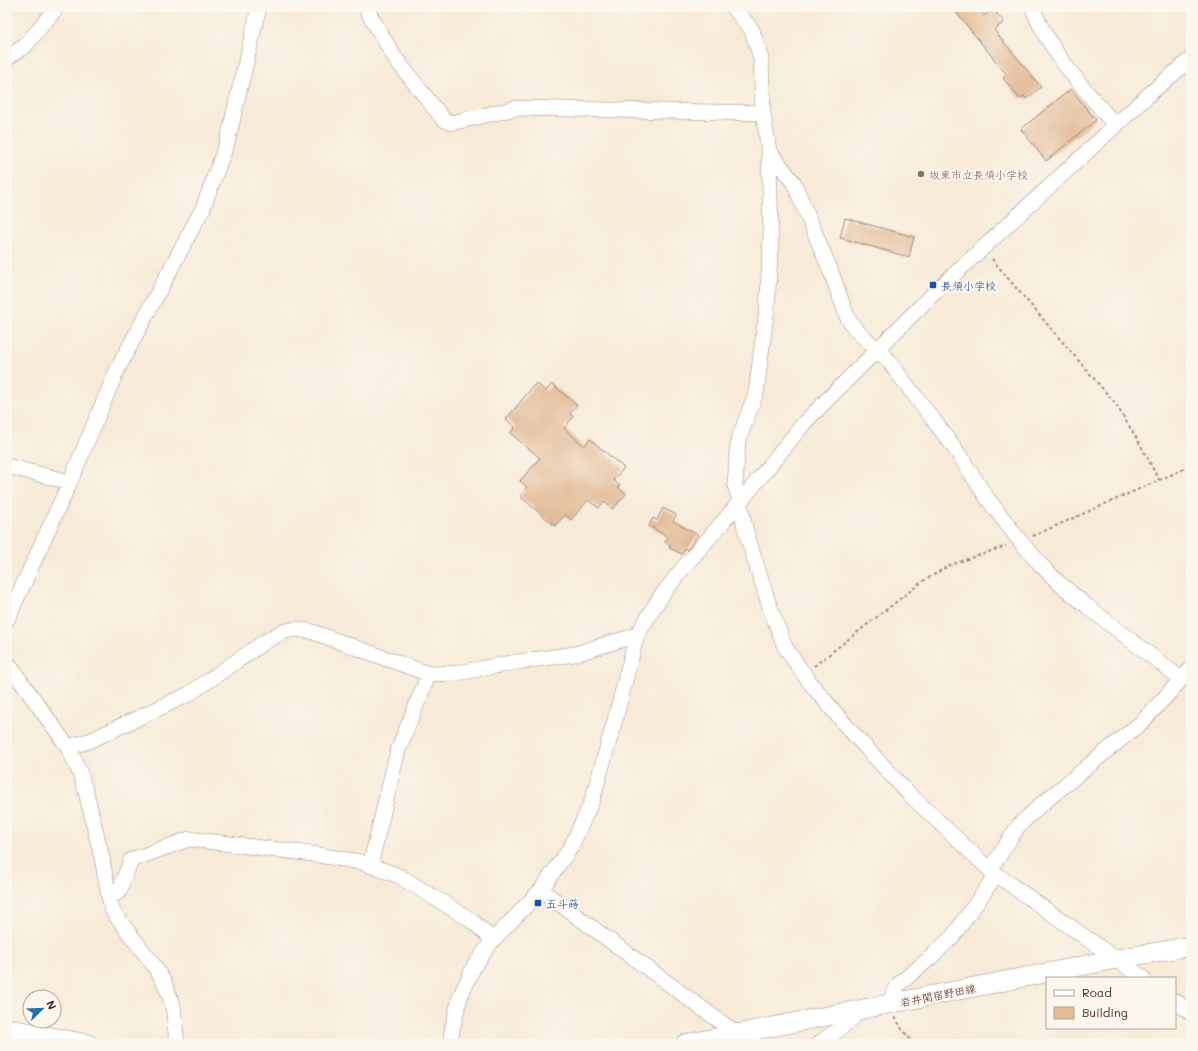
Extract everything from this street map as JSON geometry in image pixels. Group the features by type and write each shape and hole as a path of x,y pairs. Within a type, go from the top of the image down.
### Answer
{"main road":[{"name":"岩井関宿野田線","path":"685,1044 1117,959 1191,946"},
{"path":"7,1028 88,1044"}],"street":[{"path":"7,58 25,46 57,7"},
{"path":"7,620 70,482 117,370 203,208 228,143 259,7"},
{"path":"365,7 395,58 443,119 451,123 516,108 764,113"},
{"path":"733,7 752,30 761,59 764,113 769,152 771,237 767,308 756,393 738,441 735,485 745,528 771,610 785,647 811,684 848,728 908,793 993,873 1142,977"},
{"path":"1032,7 1038,23 1053,48 1077,80 1116,126"},
{"path":"450,1044 460,997 474,966 493,940 541,890 571,847 592,801 637,635 661,596 805,422 877,349 934,293 1155,89 1191,59"},
{"path":"769,152 794,184 848,319 857,331 888,359 954,447 987,498 1020,541 1054,578 1088,607 1186,674 1142,722 1043,803 1019,825 993,873 953,936 899,984 889,1004"},
{"path":"7,466 70,482"},
{"path":"68,747 89,741 189,694 266,641 282,632 295,629 310,631 429,674 457,673 517,662 575,654 637,635"},
{"path":"7,662 68,747 80,773 87,796 102,858 109,897 114,912 155,967 164,982 173,1005 177,1044"},
{"path":"370,866 398,750 429,674"},
{"path":"109,897 119,892 131,860 189,839 312,854 361,862 399,876 471,920 493,940"},
{"path":"541,890 737,1034"},
{"path":"1176,1002 1191,1013"},
{"path":"818,1044 844,1026 860,1010"}],"path":[{"path":"983,248 1017,290 1115,403 1140,444 1159,480"},
{"path":"804,674 923,581 950,565 1020,541 1191,466"},
{"path":"889,1004 892,1014 914,1044"}],"building":[{"path":"952,7 977,7 984,16 993,9 1004,22 994,30 1041,87 1026,99 1024,96 1020,99 1003,78 1007,75"},
{"path":"1071,89 1096,120 1046,161 1021,129"},
{"path":"845,218 914,237 909,257 840,238"},
{"path":"536,383 546,391 552,384 577,405 570,413 573,417 564,428 584,446 590,439 624,468 613,480 626,494 613,509 604,502 599,508 588,500 571,520 565,515 555,526 520,496 527,487 520,481 540,458 510,433 515,427 506,419"},
{"path":"663,508 676,515 673,521 698,535 687,550 685,548 682,554 669,548 671,545 665,542 668,537 649,526 653,518 657,520"}],"place":[{"name":"坂東市立長須小学校","path":"921,174"},
{"name":"長須小学校","path":"933,285"},
{"name":"五斗蒔","path":"538,903"}]}
